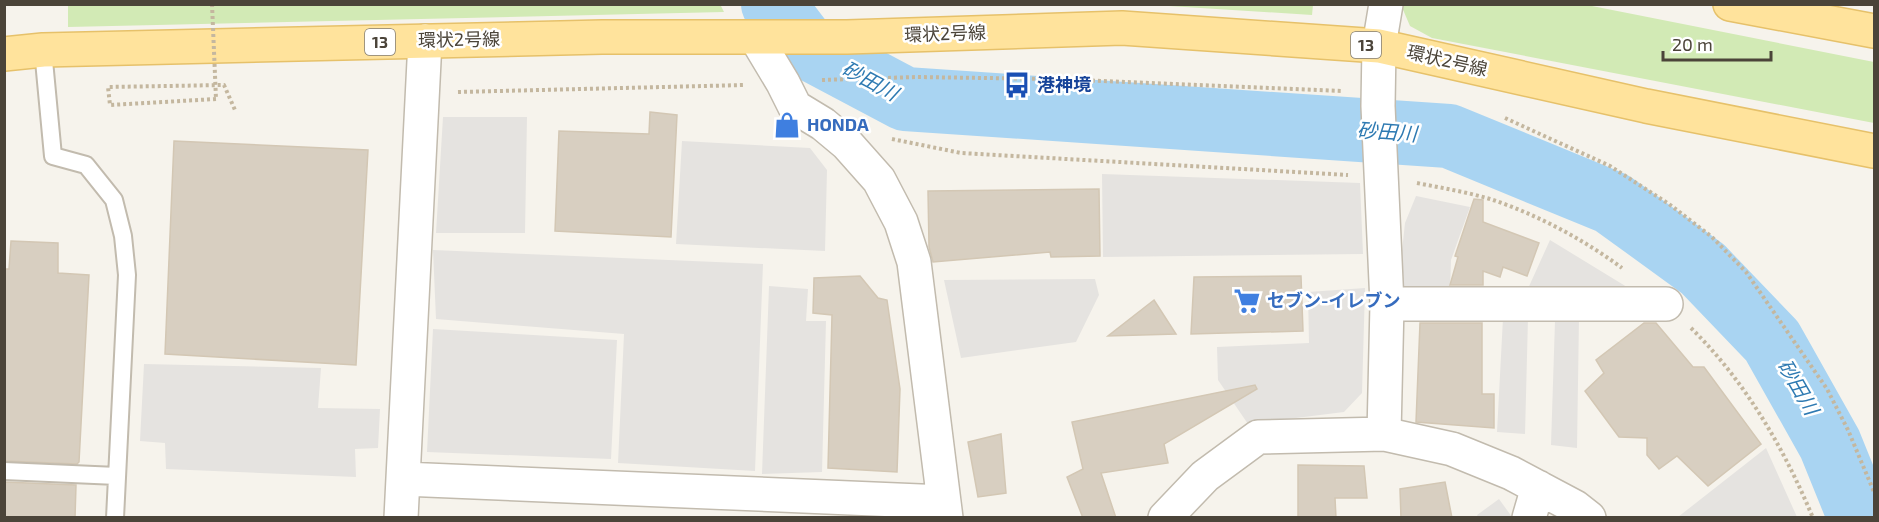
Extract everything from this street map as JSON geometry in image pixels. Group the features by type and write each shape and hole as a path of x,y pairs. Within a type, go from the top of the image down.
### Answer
{"main road":[{"path":"1730,4 1875,31"},
{"name":"環状2号線","path":"4,54 426,41 602,37 847,37 1122,28 1379,46 1646,106 1875,151"}],"street":[{"path":"1384,434 1387,304 1378,106 1379,46 1386,4"},
{"path":"403,478 945,510 914,262 901,222 879,180 847,144 823,124 795,107 756,38"},
{"path":"401,518 426,41"},
{"path":"1387,304 1666,304"},
{"path":"1165,518 1205,476 1258,437 1384,434 1452,449 1511,473 1534,502 1575,507 1589,518"}],"lane":[{"path":"43,51 53,156 86,165 114,200 123,236 127,275 115,518"},
{"path":"4,471 117,476"}],"path":[{"path":"212,4 216,99 110,105 108,87 224,85 235,110"},
{"path":"817,81 916,76 1343,91"},
{"path":"449,92 748,85"},
{"path":"1505,118 1610,166 1669,204 1712,237 1746,272 1827,389 1875,492"}],"green space":[{"path":"68,4 720,4 724,12 68,27"},
{"path":"1153,5 1313,5 1312,15"},
{"path":"1401,5 1587,5 1874,62 1874,123 1432,38 1410,26"}],"shaded area":[{"path":"443,117 527,117 525,233 436,233"},
{"path":"682,141 810,148 827,170 825,251 676,244"},
{"path":"1102,174 1360,183 1363,254 1103,257"},
{"path":"1416,196 1470,207 1451,260 1450,293 1403,293 1402,251 1405,223"},
{"path":"1550,240 1645,298 1526,293"},
{"path":"433,250 763,264 755,471 618,463 624,334 436,319"},
{"path":"1095,279 1099,295 1076,342 961,358 944,280"},
{"path":"769,286 808,289 806,321 826,321 822,472 762,474"},
{"path":"1365,288 1362,393 1344,412 1248,424 1218,380 1217,347 1309,343 1308,292"},
{"path":"1503,318 1528,318 1525,434 1497,432"},
{"path":"1579,318 1577,448 1551,445 1555,321"},
{"path":"433,329 617,340 611,459 427,452"},
{"path":"144,364 321,368 318,408 380,409 378,448 355,449 356,477 166,469 165,443 140,441"},
{"path":"1766,448 1797,517 1678,517"},
{"path":"1499,499 1512,517 1478,517 1477,515"}],"building":[{"path":"650,112 677,115 671,237 555,231 559,131 649,134"},
{"path":"174,141 368,150 356,365 165,354"},
{"path":"1099,189 1100,256 1051,257 1050,252 933,262 929,247 928,191"},
{"path":"1474,199 1483,200 1483,222 1539,243 1527,276 1503,267 1500,277 1483,271 1483,285 1450,285 1458,257 1455,256"},
{"path":"11,241 58,243 58,273 89,275 79,462 77,464 4,461 4,269 9,269"},
{"path":"860,276 878,298 887,300 900,389 897,472 828,468 832,315 813,313 814,278"},
{"name":"セブン-イレブン","path":"1301,276 1303,331 1191,334 1194,277"},
{"path":"1154,300 1176,334 1108,336"},
{"path":"1420,323 1482,323 1482,394 1494,394 1494,428 1416,422"},
{"path":"1644,323 1656,323 1693,367 1704,367 1761,444 1708,486 1677,456 1659,469 1647,455 1647,438 1619,437 1585,391 1604,373 1596,360"},
{"path":"1255,385 1257,389 1164,444 1168,463 1101,473 1116,518 1083,518 1067,477 1083,469 1072,422"},
{"path":"1001,434 1006,493 978,497 968,442"},
{"path":"1298,465 1364,466 1367,498 1335,498 1336,518 1298,518"},
{"path":"4,482 76,485 75,518 4,518"},
{"path":"1445,482 1452,518 1401,518 1400,489"}],"waterway":[{"name":"砂田川","path":"773,4 805,46 905,99 1449,136 1612,203 1703,269 1772,341 1830,444 1860,518"}],"place":[{"name":"港神境","path":"1017,85"},
{"name":"HONDA","path":"787,125"},
{"name":"セブン-イレブン","path":"1247,301"}]}
